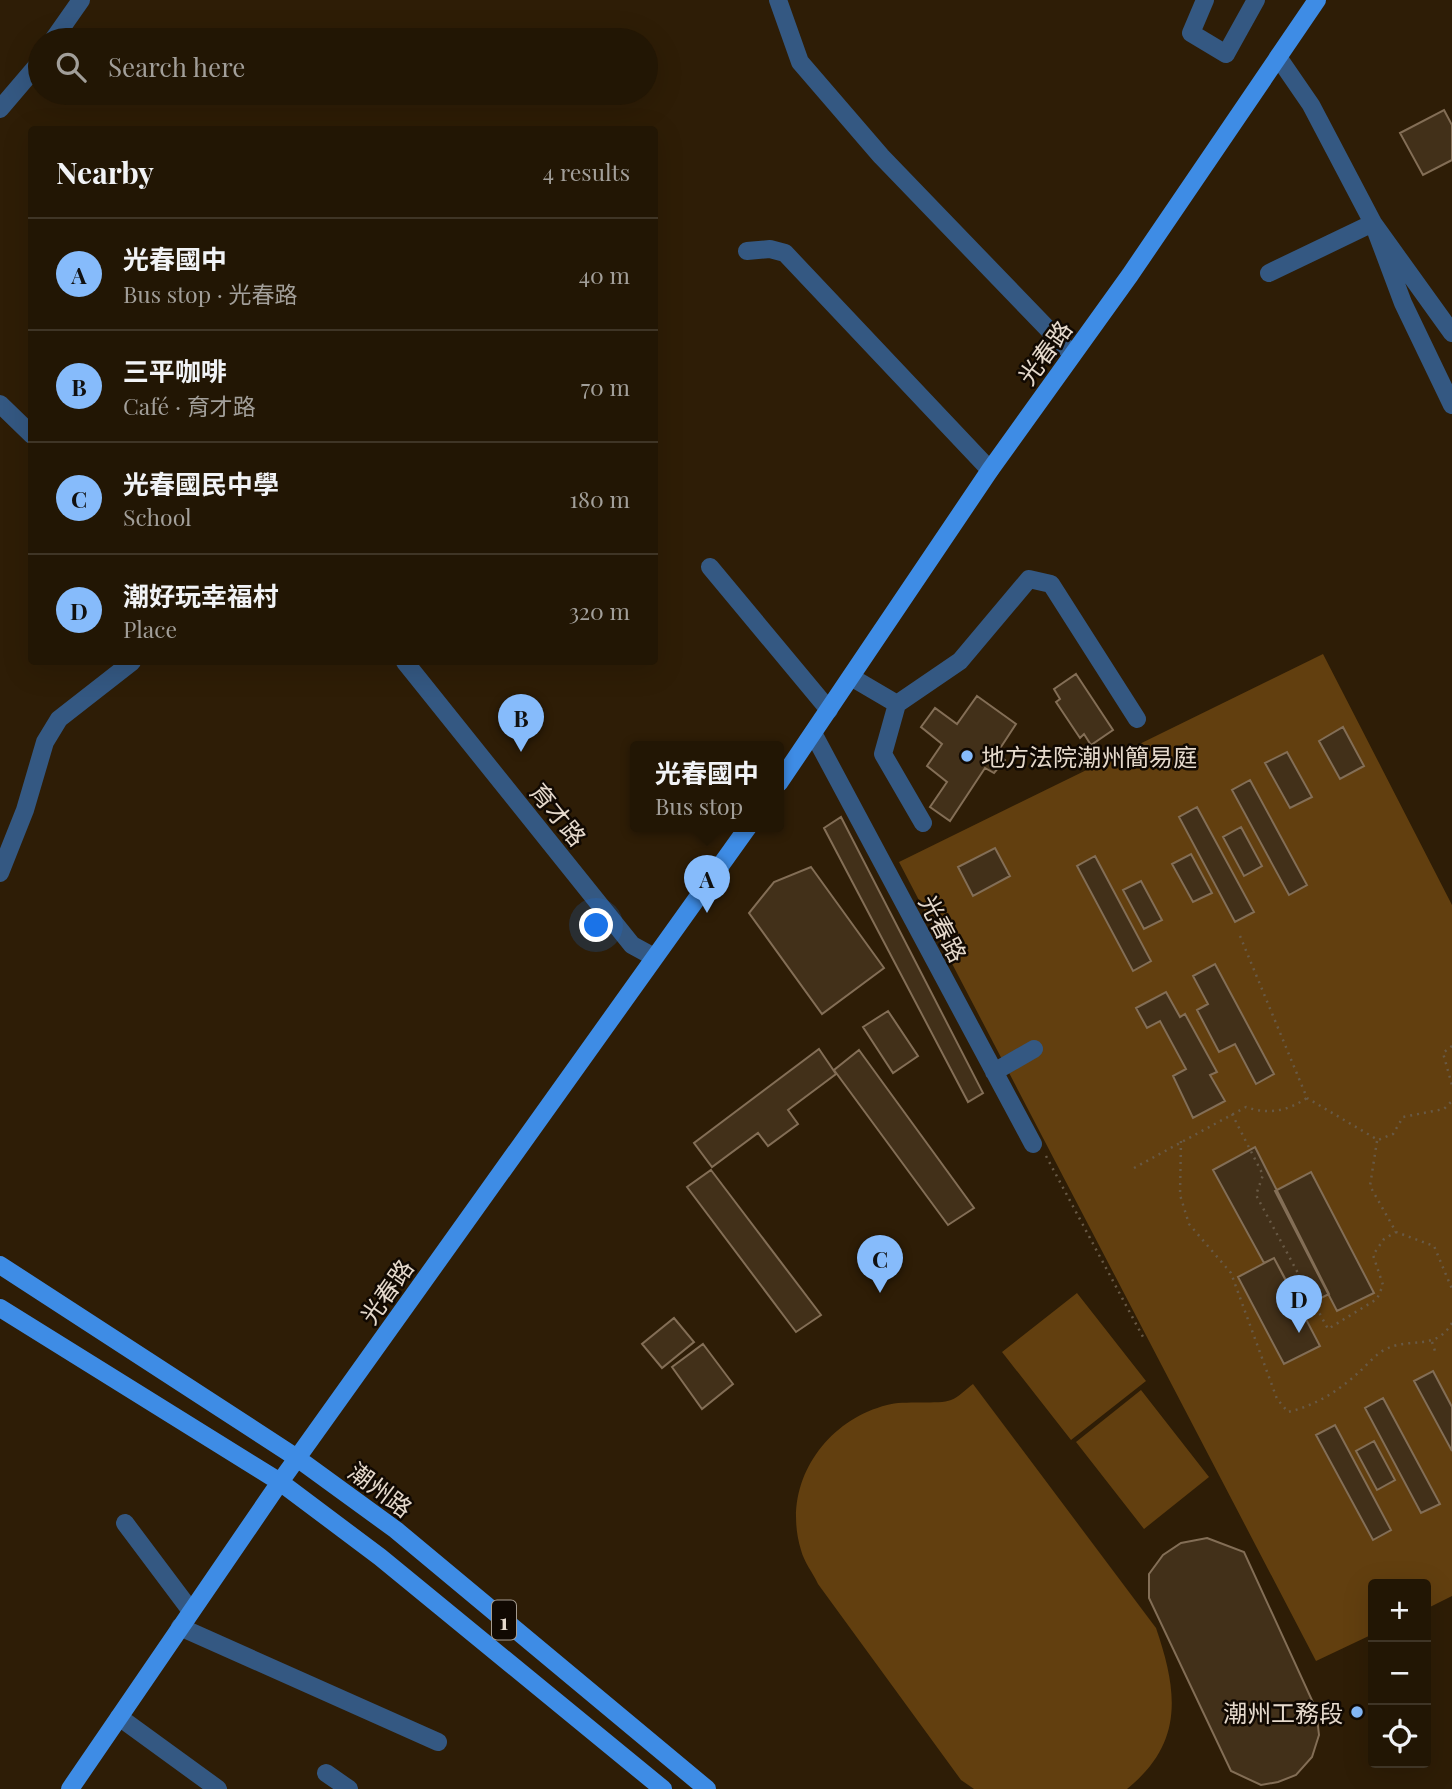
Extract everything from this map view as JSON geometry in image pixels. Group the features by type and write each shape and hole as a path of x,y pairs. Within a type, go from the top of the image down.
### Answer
{"main road":[{"name":"光春路","path":"784,776 990,470 1130,275 1317,0"},
{"name":"光春路","path":"70,1789 280,1482 744,832"},
{"name":"潮州路","path":"0,1265 297,1458 396,1530 707,1789"},
{"name":"1","path":"0,1308 280,1482 380,1557 657,1787"}],"street":[{"path":"61,28 81,0"},
{"path":"778,0 800,62 881,156 1072,354"},
{"path":"1205,0 1191,33 1226,54 1256,0"},
{"path":"1278,57 1311,106 1373,223 1403,303 1452,405"},
{"path":"0,109 28,76"},
{"path":"1269,273 1373,223"},
{"path":"1373,223 1452,333"},
{"path":"747,251 770,249 785,253 990,470"},
{"path":"0,404 28,431"},
{"path":"710,567 829,710"},
{"path":"923,823 883,754 897,704 960,661 1029,579 1051,584 1137,719"},
{"path":"0,873 25,810 45,742 60,719 128,665"},
{"name":"育才路","path":"407,665 632,945 654,957"},
{"path":"851,677 897,704"},
{"name":"光春路","path":"813,733 1033,1144"},
{"path":"994,1072 1034,1048"},
{"path":"125,1523 191,1611"},
{"path":"180,1627 438,1742"},
{"path":"119,1717 218,1789"},
{"path":"326,1773 349,1789"}],"path":[{"path":"1240,936 1307,1098 1377,1140"},
{"path":"1452,1046 1443,1053 1452,1085"},
{"path":"1134,1168 1246,1107 1261,1112 1289,1110 1307,1098"},
{"path":"1377,1140 1393,1134 1404,1117 1444,1109 1452,1101"},
{"path":"1232,1114 1263,1175 1256,1195 1328,1329 1377,1299 1383,1285 1373,1255 1384,1239 1396,1232"},
{"path":"1377,1140 1370,1186 1396,1232 1434,1246 1452,1289"},
{"path":"1181,1141 1180,1195 1189,1224 1231,1273 1277,1399 1288,1412 1309,1408 1352,1378 1384,1351 1405,1343 1432,1342 1447,1331 1452,1323"},
{"path":"1033,1144 1051,1161 1143,1337"},
{"path":"1432,1342 1436,1351"}],"shaded area":[{"path":"1323,654 1452,905 1452,1596 1431,1606 1431,1579 1368,1579 1368,1636 1316,1661 899,862"},
{"path":"1077,1293 1146,1381 1071,1440 1002,1352"},
{"path":"973,1384 1156,1628 1169,1674 1171,1715 1167,1735 1159,1753 1146,1772 1127,1789 974,1789 961,1780 818,1584 802,1554 796,1526 797,1502 813,1459 827,1441 844,1425 864,1413 887,1405 951,1400"},
{"path":"1141,1390 1209,1477 1144,1529 1076,1442"}],"building":[{"path":"1444,110 1452,125 1452,160 1423,175 1400,133"},
{"path":"1076,674 1113,730 1091,745 1084,734 1080,738 1056,702 1060,699 1054,689"},
{"name":"地方法院潮州簡易庭","path":"977,696 1016,724 997,753 1005,760 994,773 985,768 950,821 930,807 947,782 927,766 942,744 921,727 935,708 957,724"},
{"path":"1343,727 1364,766 1340,779 1319,741"},
{"path":"1287,752 1312,797 1290,808 1265,763"},
{"path":"1250,780 1307,885 1289,895 1232,790"},
{"path":"1197,807 1254,912 1235,922 1179,817"},
{"path":"841,817 983,1093 968,1102 824,828"},
{"path":"1241,827 1262,866 1244,876 1223,837"},
{"path":"995,848 1010,876 973,896 958,867"},
{"path":"1191,854 1212,893 1193,902 1172,864"},
{"path":"1095,856 1151,961 1133,971 1077,866"},
{"path":"811,867 884,968 822,1014 749,913 774,882"},
{"path":"1141,881 1162,920 1144,929 1123,890"},
{"path":"1215,964 1274,1074 1256,1084 1235,1044 1219,1052 1197,1010 1208,1004 1193,976"},
{"path":"1166,992 1180,1017 1185,1014 1217,1072 1210,1075 1225,1101 1193,1118 1173,1076 1186,1069 1160,1021 1147,1028 1136,1008"},
{"path":"888,1011 918,1056 893,1073 863,1027"},
{"path":"819,1049 836,1074 788,1110 798,1124 768,1146 758,1133 712,1167 694,1143"},
{"path":"859,1050 974,1208 948,1225 834,1070"},
{"path":"1255,1147 1329,1294 1301,1308 1274,1258 1264,1263 1213,1170"},
{"path":"711,1170 821,1315 796,1332 687,1187"},
{"path":"1311,1172 1374,1293 1337,1311 1275,1191"},
{"path":"1274,1258 1320,1346 1284,1364 1238,1277"},
{"path":"674,1318 694,1342 662,1368 642,1344"},
{"path":"703,1344 733,1384 702,1409 672,1367"},
{"path":"1433,1371 1452,1407 1452,1451 1414,1381"},
{"path":"1383,1398 1440,1504 1421,1513 1365,1408"},
{"path":"1335,1425 1391,1530 1373,1540 1316,1435"},
{"path":"1374,1441 1395,1480 1377,1490 1356,1451"},
{"path":"1207,1538 1244,1552 1316,1709 1319,1735 1312,1757 1296,1775 1278,1782 1261,1785 1231,1771 1149,1598 1149,1574 1163,1555 1181,1543"}],"place":[{"name":"三平咖啡","path":"521,752"},
{"name":"地方法院潮州簡易庭","path":"967,756"},
{"name":"光春國中","path":"707,913"},
{"name":"光春國民中學","path":"880,1293"},
{"name":"潮好玩幸福村","path":"1299,1333"},
{"name":"潮州工務段","path":"1357,1712"}]}
